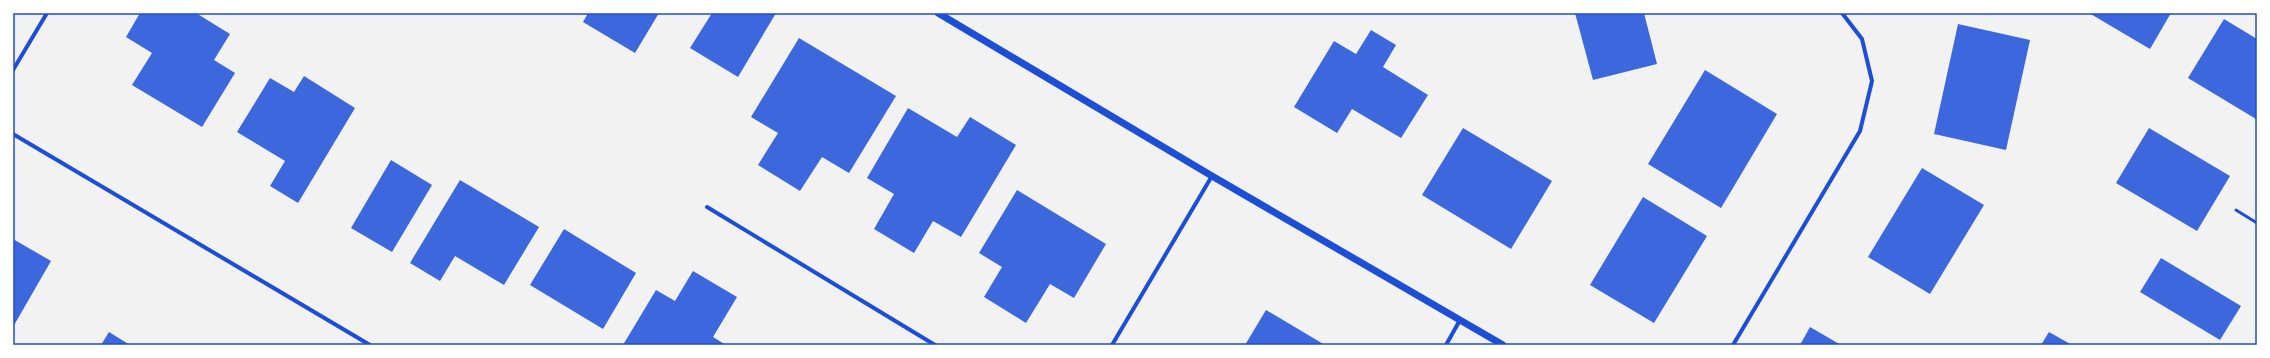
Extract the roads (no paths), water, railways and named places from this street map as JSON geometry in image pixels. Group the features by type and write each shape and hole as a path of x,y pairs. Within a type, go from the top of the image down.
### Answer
{"street":[{"path":"13,70 47,13"},
{"path":"938,13 1212,176 1504,345"},
{"path":"1733,345 1860,132 1872,81 1862,39 1842,13"},
{"path":"13,134 370,345"},
{"path":"1112,345 1212,176"},
{"path":"706,208 935,345"},
{"path":"1446,345 1460,320"}],"lane":[{"path":"2236,210 2257,222"}]}
